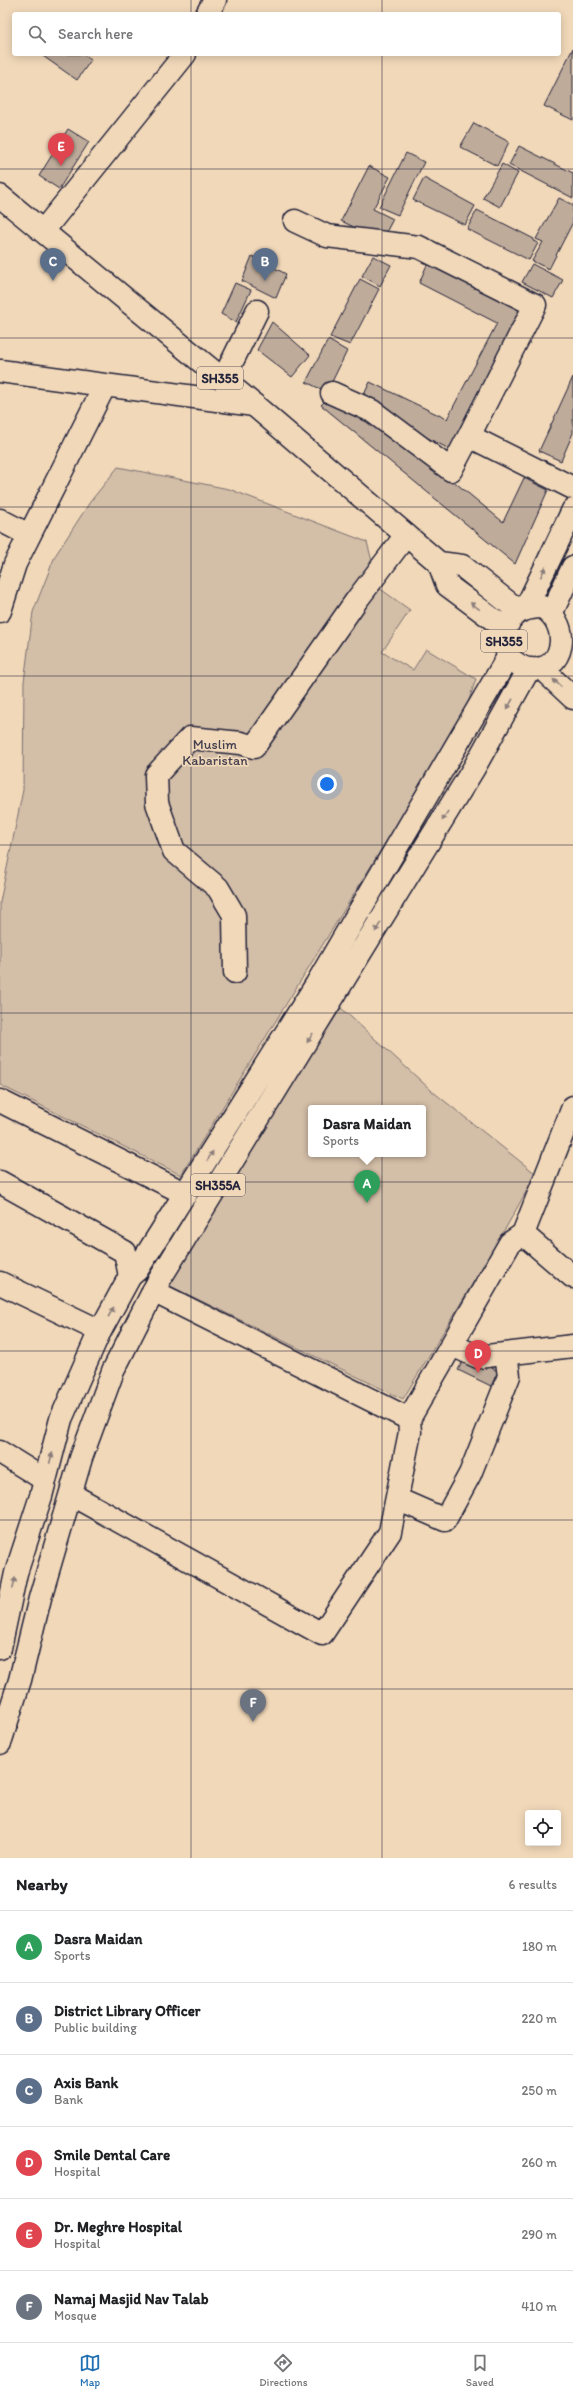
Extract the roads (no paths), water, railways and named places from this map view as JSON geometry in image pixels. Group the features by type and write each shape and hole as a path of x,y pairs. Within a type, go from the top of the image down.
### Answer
{"street":[{"path":"208,12 215,0"},
{"path":"43,231 183,56"},
{"name":"SH355","path":"0,196 254,405 439,563 447,585 506,629"},
{"path":"295,222 327,236 419,247 535,305 451,470 372,411 332,393"},
{"path":"223,380 257,311"},
{"path":"0,371 254,405"},
{"path":"1,607 15,564 106,385"},
{"path":"469,436 573,488"},
{"path":"523,609 573,510"},
{"path":"0,520 29,535"},
{"path":"235,972 234,915 218,888 174,851 157,803 156,775 190,738 240,743 254,747 356,601 406,535"},
{"name":"SH355","path":"439,563 462,566 523,609 509,620 506,629 504,638 508,657 535,669 573,698"},
{"path":"552,612 573,567"},
{"path":"523,609 542,607 552,612 562,626 568,652 535,669"},
{"name":"SH355A","path":"0,1648 16,1573 45,1480 61,1419 100,1331 130,1276 137,1270 186,1194 345,935 508,657"},
{"name":"SH355A","path":"0,1743 25,1661 40,1598 72,1495 81,1458 113,1371 153,1291 535,669"},
{"path":"345,935 366,946"},
{"path":"0,1101 186,1194"},
{"path":"0,1452 45,1480 322,1634 390,1532 410,1432 409,1419 510,1243 523,1234 573,1107"},
{"path":"0,1182 125,1252 130,1276 153,1291 409,1419"},
{"path":"523,1234 573,1277"},
{"path":"0,1283 100,1331"},
{"path":"452,1345 478,1358 573,1346"},
{"path":"397,1499 445,1520 470,1474 509,1376 506,1354"},
{"path":"0,1648 25,1661"}],"place":[{"name":"Dr. Meghre Hospital","path":"61,166"},
{"name":"Axis Bank","path":"53,281"},
{"name":"District Library Officer","path":"265,281"},
{"name":"Dasra Maidan","path":"367,1203"},
{"name":"Smile Dental Care","path":"478,1373"},
{"name":"Namaj Masjid Nav Talab","path":"253,1722"}],"park label":[{"name":"Muslim Kabaristan","path":"215,752"}]}
